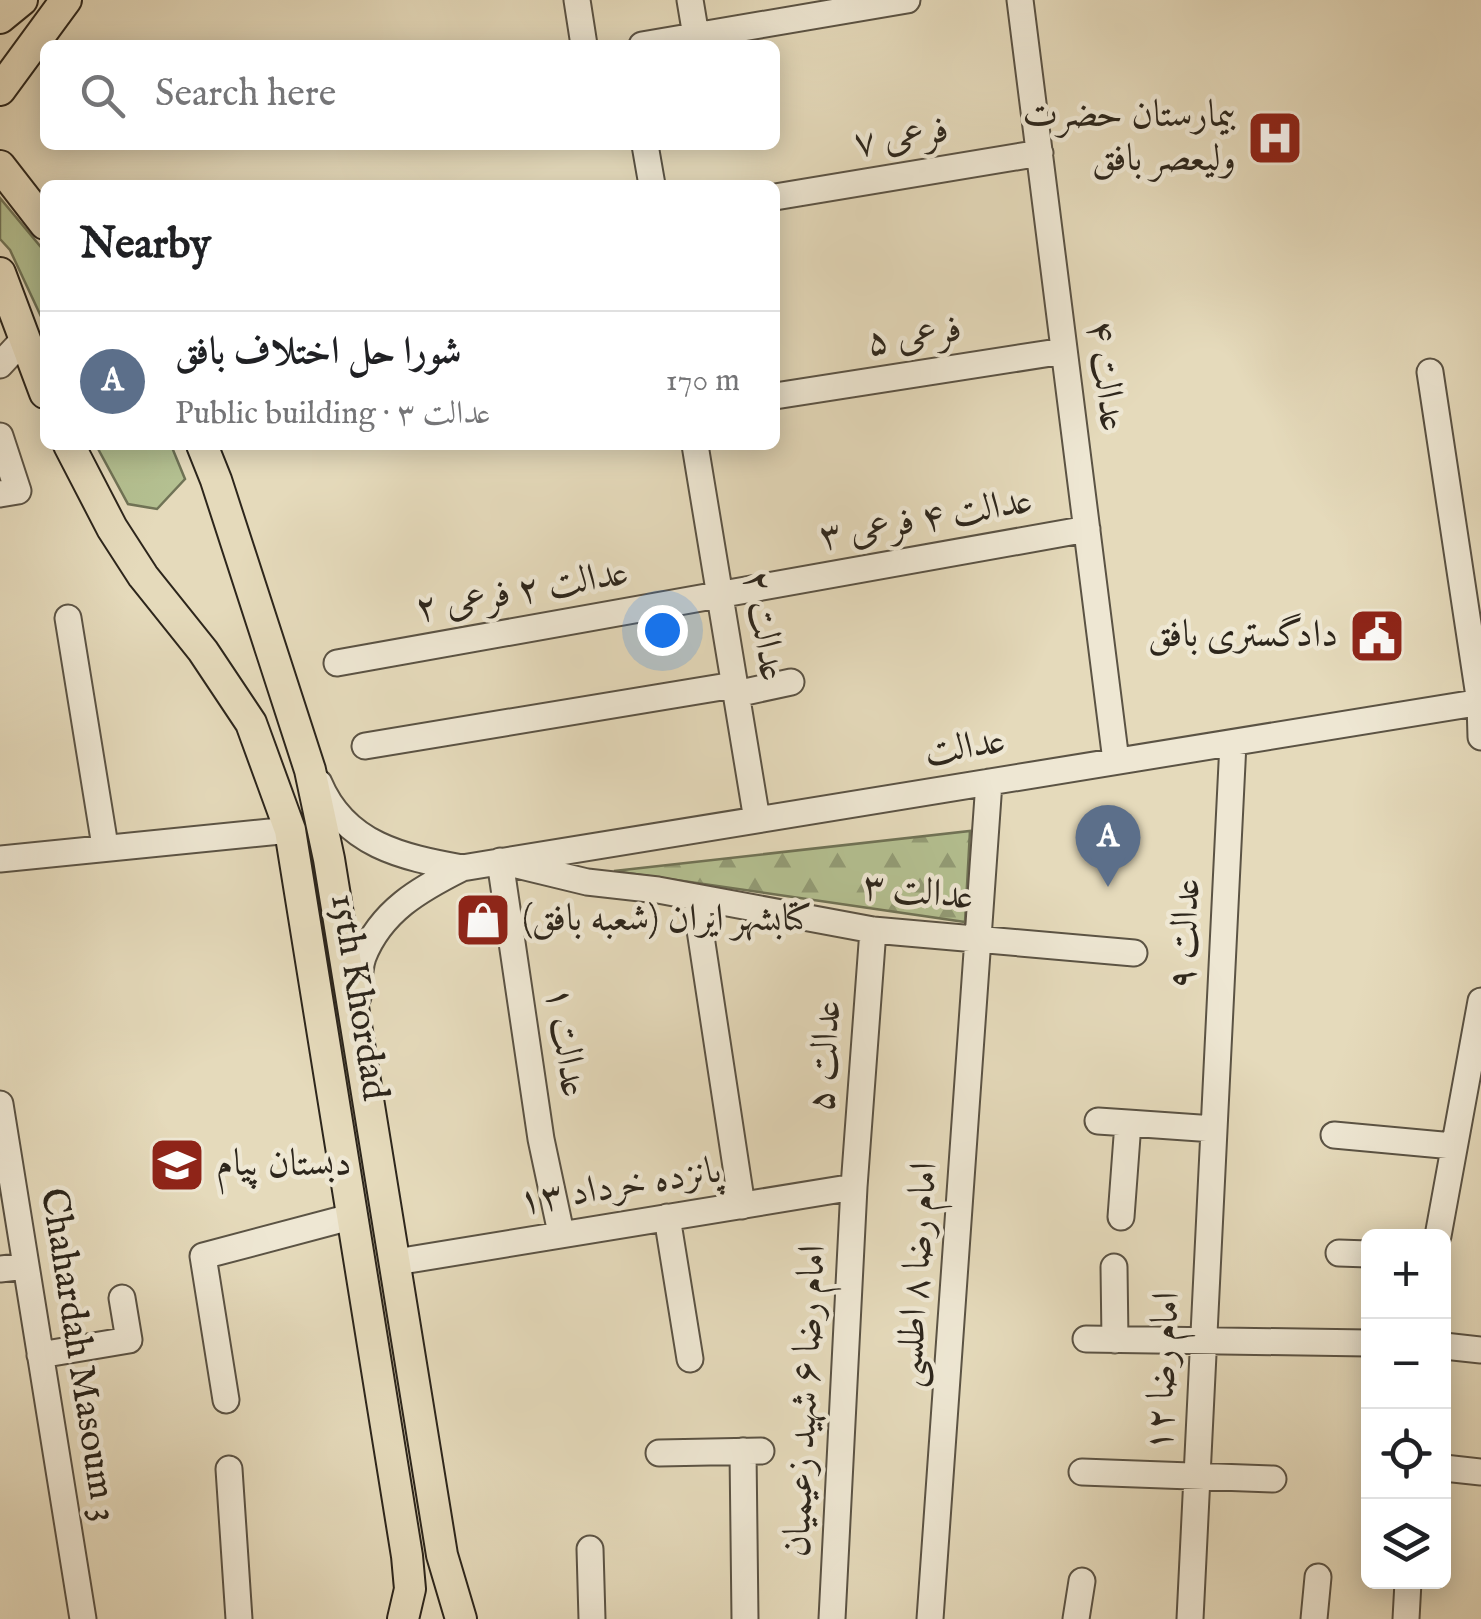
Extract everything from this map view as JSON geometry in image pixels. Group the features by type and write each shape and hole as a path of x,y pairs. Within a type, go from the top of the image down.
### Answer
{"main road":[{"path":"0,18 22,0"},
{"path":"0,90 66,0"},
{"path":"0,166 40,218"},
{"path":"0,273 40,379"},
{"name":"15th Khordad","path":"72,450 133,560 203,651 251,723 290,830 407,1556 410,1589 403,1619"},
{"name":"15th Khordad","path":"204,450 310,770 329,859 442,1556 461,1619"}],"street":[{"path":"577,0 583,40"},
{"path":"690,0 696,36"},
{"path":"672,40 907,0"},
{"name":"عدالت ۴","path":"1020,0 1116,762"},
{"path":"646,150 651,180"},
{"name":"فرعی ۷","path":"780,196 1040,153"},
{"path":"0,365 26,338"},
{"name":"فرعی ۵","path":"780,395 1064,351"},
{"path":"1430,372 1481,702 1481,737"},
{"path":"0,436 9,492"},
{"name":"عدالت ۲","path":"696,450 757,820"},
{"name":"عدالت ۴ فرعی ۳","path":"719,595 1087,529"},
{"name":"عدالت ۲ فرعی ۲","path":"337,663 719,595"},
{"path":"68,618 105,846"},
{"path":"365,746 792,682"},
{"name":"عدالت","path":"355,1018 362,958 388,913 428,885 462,868 1481,702"},
{"name":"عدالت","path":"297,732 328,804 363,837 402,856 462,868"},
{"name":"عدالت ۹","path":"1214,1128 1233,742"},
{"name":"امام رضا ۸ اطلسی","path":"930,1619 989,782"},
{"path":"0,859 290,830"},
{"name":"عدالت ۳","path":"500,861 587,882 696,897 873,930 1134,953"},
{"name":"عدالت ۱","path":"500,861 541,1139 561,1234"},
{"path":"696,897 742,1206"},
{"name":"عدالت ۵","path":"854,1186 873,930"},
{"path":"1440,1229 1464,1133 1481,1001"},
{"name":"Chahardah Masoum 3","path":"0,1104 13,1268 40,1355 82,1619"},
{"path":"1098,1120 1214,1128"},
{"path":"1120,1216 1128,1123"},
{"name":"امام رضا ۱۲","path":"1190,1619 1214,1128"},
{"path":"1334,1136 1464,1133"},
{"name":"پانزده خرداد ۱۳","path":"396,1262 854,1186"},
{"name":"امام رضا ۶ شهید زعیمیان","path":"832,1619 854,1186"},
{"path":"226,1400 203,1256 354,1216"},
{"path":"667,1218 690,1358"},
{"path":"1340,1253 1361,1254"},
{"path":"1114,1267 1115,1340"},
{"path":"40,1355 129,1340 122,1298"},
{"path":"1086,1339 1361,1343"},
{"path":"1451,1347 1481,1350"},
{"path":"660,1454 752,1451 745,1619"},
{"path":"229,1469 239,1619"},
{"path":"1451,1469 1481,1472"},
{"path":"1082,1472 1273,1479"},
{"path":"590,1549 592,1619"},
{"path":"1314,1619 1318,1577"},
{"path":"1076,1619 1082,1580"},
{"path":"1406,1619 1408,1589"}],"green space":[{"path":"0,198 40,246 40,314 10,250 0,239"},
{"path":"99,450 173,450 185,479 157,509 128,504"},
{"path":"970,831 965,922 614,871"}],"place":[{"name":"بیمارستان حضرت ولیعصر بافق","path":"1275,138"},
{"name":"دادگستری بافق","path":"1377,636"},
{"name":"شورا حل اختلاف بافق","path":"1108,887"},
{"name":"کتابشهر ایران (شعبه بافق)","path":"483,920"},
{"name":"دبستان پیام","path":"177,1165"}]}
